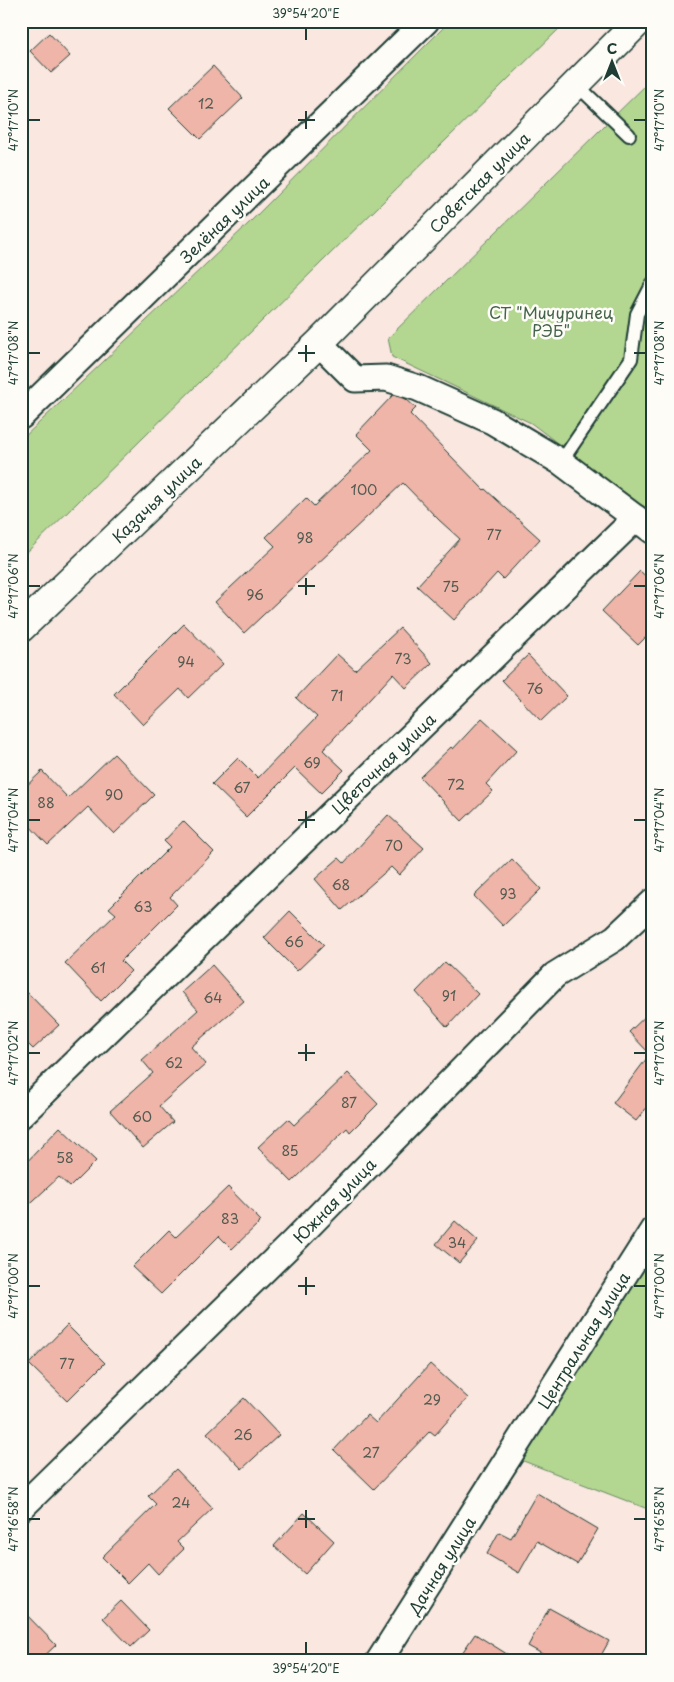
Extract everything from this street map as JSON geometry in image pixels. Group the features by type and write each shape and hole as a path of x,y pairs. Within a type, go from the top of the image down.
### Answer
{"main road":[{"name":"Советская улица","path":"291,369 639,21"},
{"name":"Казачья улица","path":"21,628 291,369"}],"street":[{"name":"Зелёная улица","path":"21,416 426,21"},
{"path":"319,343 355,379 386,378 418,388 492,422 562,462 644,524"},
{"name":"Цветочная улица","path":"21,1115 616,536 644,524"},
{"name":"Южная улица","path":"21,1508 293,1242 555,975 614,938 653,902"},
{"name":"Центральная улица","path":"507,1460 653,1230"},
{"name":"Дачная улица","path":"384,1660 507,1460"}],"lane":[{"path":"576,84 629,135"},
{"path":"562,462 631,359 637,314 653,282"}],"green space":[{"path":"450,21 567,21 21,558 21,440 248,224"},
{"name":"СТ \"Мичуринец РЭБ\"","path":"653,78 653,516 531,423 392,357 388,338"},
{"path":"653,1220 653,1511 500,1452"}],"building":[{"path":"49,33 70,56 51,73 30,51"},
{"path":"213,66 243,98 200,139 169,108"},
{"path":"393,395 406,399 416,408 410,414 484,490 540,539 503,579 497,573 454,620 417,586 460,539 403,483 244,633 215,602 275,546 266,537 306,498 314,506 372,450 356,434"},
{"path":"640,571 653,583 653,630 638,645 602,611"},
{"path":"184,624 223,664 188,698 180,689 143,725 114,694"},
{"path":"400,628 432,663 406,688 393,674 323,750 344,770 321,793 295,768 246,817 212,784 238,758 258,778 317,717 296,698 337,654 355,670"},
{"path":"528,655 567,696 541,721 502,680"},
{"path":"482,718 517,750 486,784 493,791 462,821 420,777 451,747 453,749"},
{"path":"114,754 154,795 114,834 88,807 48,845 21,817 21,791 42,771 68,798"},
{"path":"388,815 424,848 399,875 391,867 342,910 315,879 339,858 344,863"},
{"path":"183,821 214,852 170,897 177,905 121,961 131,971 101,1001 65,963 116,914 109,908 170,847 164,841"},
{"path":"512,859 541,889 503,926 474,896"},
{"path":"290,911 324,945 297,971 264,938"},
{"path":"445,962 478,994 447,1027 416,992"},
{"path":"212,965 244,1001 191,1047 206,1064 159,1106 173,1122 143,1148 110,1111 153,1073 142,1060 198,1010 182,992"},
{"path":"21,986 59,1025 33,1049 21,1037"},
{"path":"653,1009 653,1100 636,1121 613,1103 650,1054 629,1032"},
{"path":"348,1073 378,1104 350,1132 347,1128 292,1182 258,1147 288,1119 294,1125"},
{"path":"60,1127 96,1161 70,1187 59,1177 21,1212 21,1168"},
{"path":"228,1187 261,1221 232,1249 219,1236 161,1294 132,1267 169,1230 176,1237"},
{"path":"455,1221 478,1241 459,1263 436,1244"},
{"path":"67,1325 105,1363 67,1401 29,1364"},
{"path":"430,1364 468,1398 435,1435 430,1431 374,1489 334,1450 367,1415 376,1423"},
{"path":"244,1398 279,1435 242,1469 207,1433"},
{"path":"176,1469 213,1508 177,1542 184,1549 158,1574 148,1563 128,1583 102,1557 156,1504 148,1496"},
{"path":"537,1493 598,1529 577,1564 537,1541 519,1573 487,1554 499,1532 511,1538"},
{"path":"304,1513 334,1541 305,1574 274,1546"},
{"path":"121,1601 149,1630 131,1647 103,1618"},
{"path":"549,1608 609,1641 598,1661 555,1661 528,1646"},
{"path":"21,1609 56,1645 39,1661 21,1661"},
{"path":"475,1634 518,1661 475,1661 462,1653"}]}
